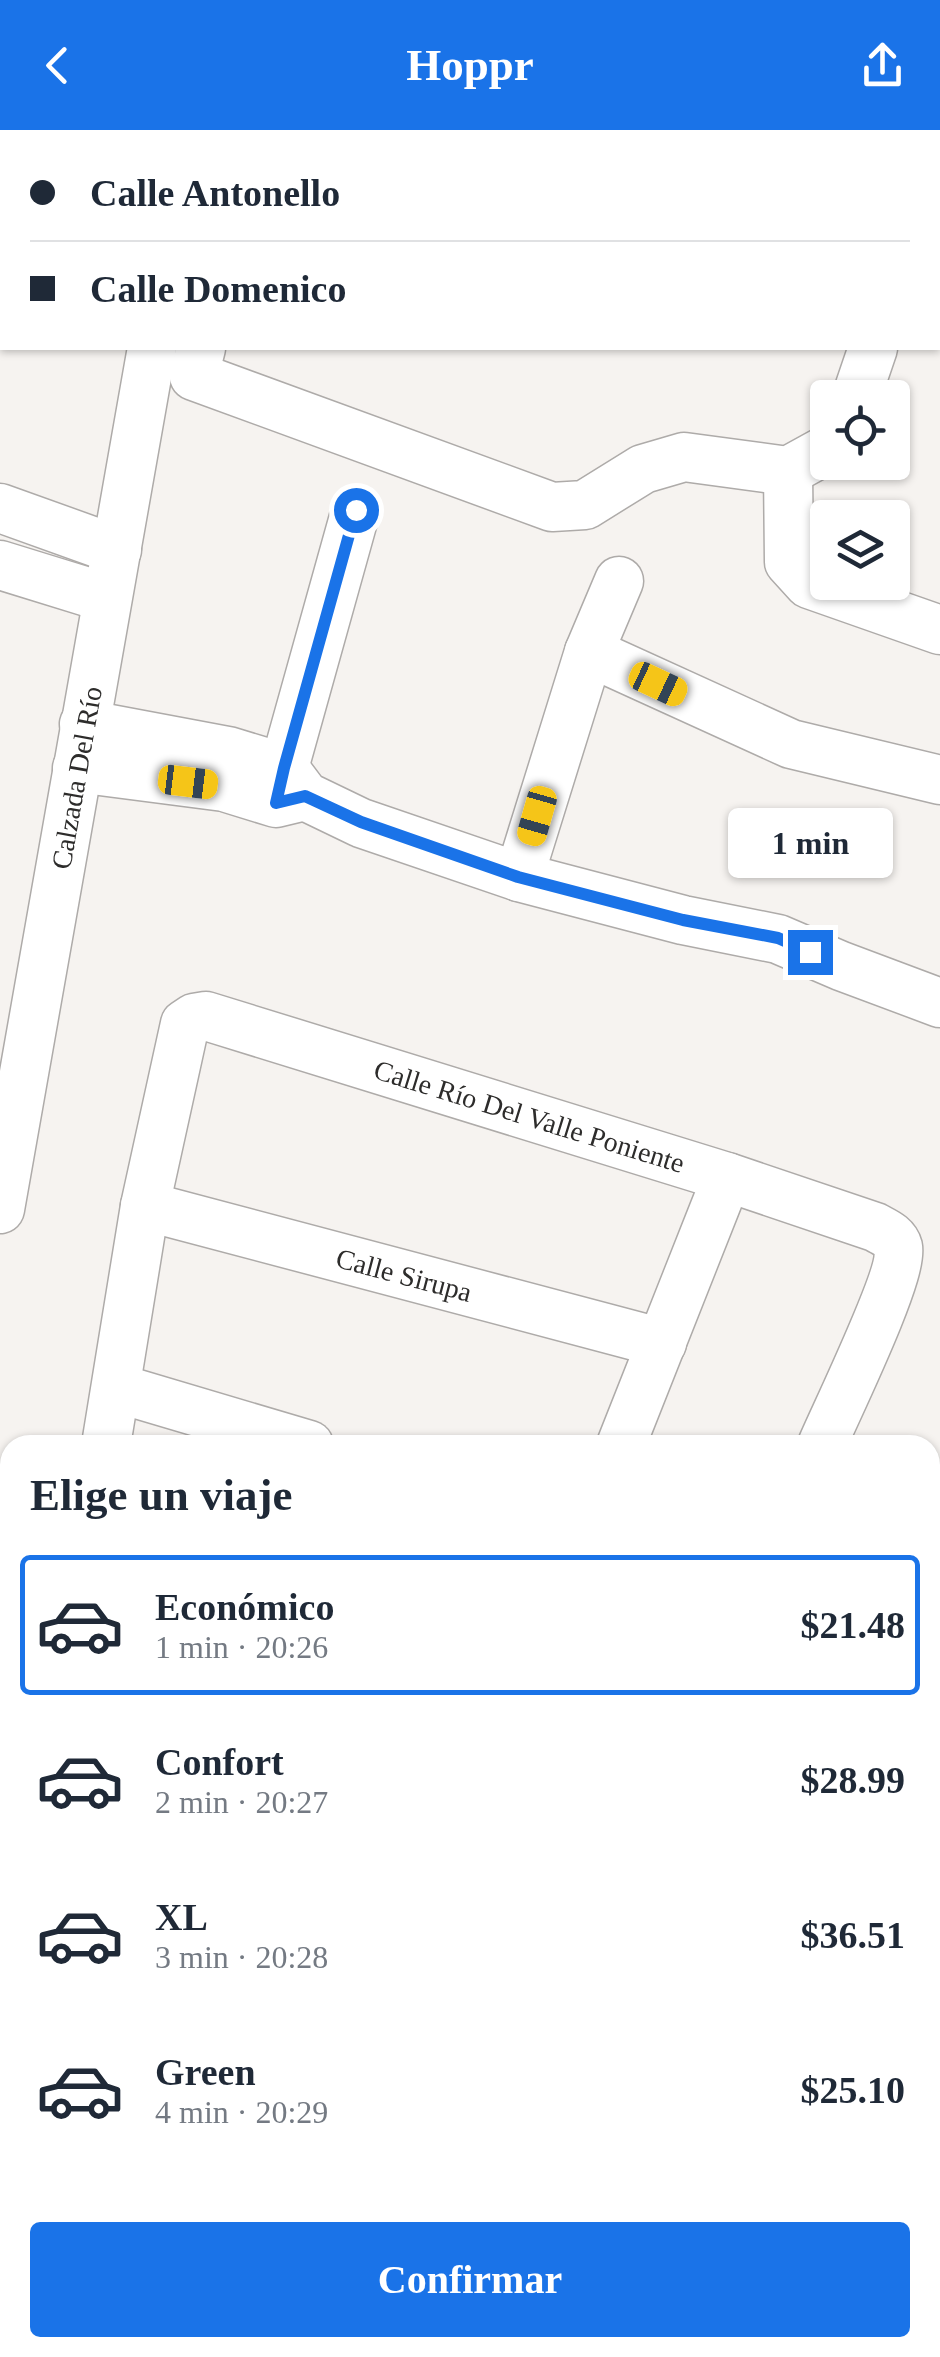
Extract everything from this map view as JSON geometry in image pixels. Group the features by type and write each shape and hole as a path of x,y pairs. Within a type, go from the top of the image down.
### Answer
{"street":[{"name":"Calzada Del Río","path":"0,1209 8,1121 38,994 152,350"},
{"path":"200,350 194,376 552,507 585,506 643,469 684,458 808,460 789,562 809,584 940,630"},
{"path":"862,380 872,350"},
{"path":"0,508 117,550"},
{"path":"288,789 356,510"},
{"path":"0,565 107,598"},
{"path":"518,877 589,652 619,581"},
{"path":"589,652 792,744 940,780"},
{"path":"80,746 224,787 288,789 361,822 518,877 683,920 778,938 940,1003"},
{"path":"0,1028 38,994"},
{"name":"Calle Río Del Valle Poniente","path":"145,1206 185,1024 200,1016 213,1016 727,1177 875,1227 895,1240 899,1257 891,1287 826,1435"},
{"path":"625,1435 727,1177"},
{"path":"108,1435 145,1206"},
{"name":"Calle Sirupa","path":"145,1206 662,1343"},
{"path":"116,1388 275,1435"}],"route":[{"path":"356,510 276,803 305,796 361,822 518,877 683,920 778,938 810,952"}]}
